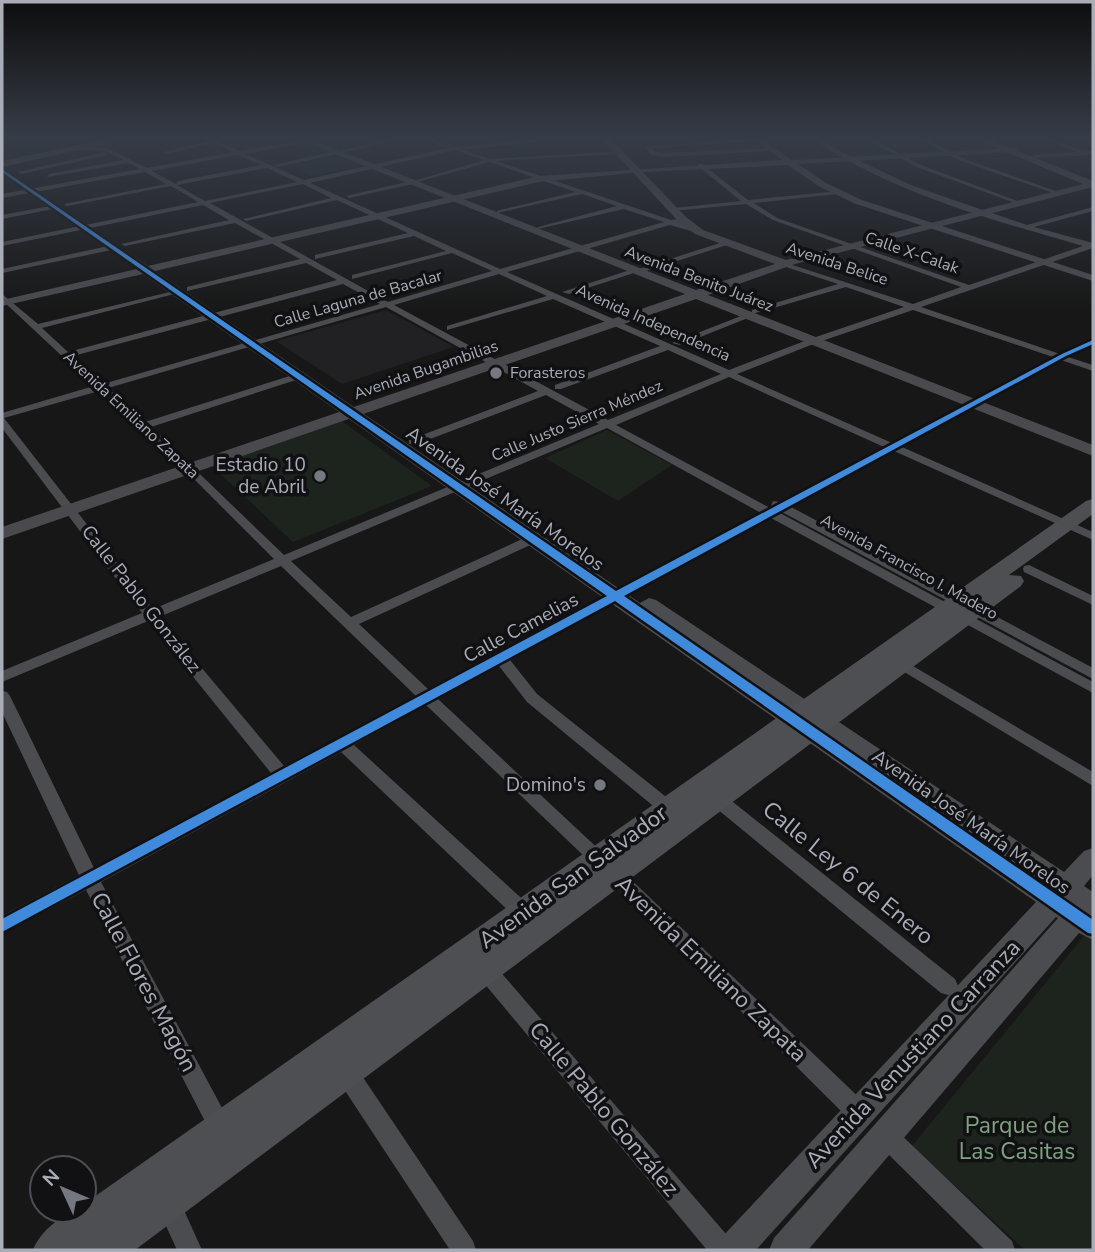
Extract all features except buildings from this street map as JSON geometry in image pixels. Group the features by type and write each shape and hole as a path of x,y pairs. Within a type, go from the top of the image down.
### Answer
{"main road":[{"name":"Avenida Benito Juárez","path":"447,194 978,403 1093,445"},
{"name":"Avenida Belice","path":"661,194 699,232 726,244 785,262"},
{"name":"Avenida Bugambilias","path":"2,526 69,506 785,262 1044,194"},
{"name":"Avenida Benito Juárez","path":"454,197 540,228 585,249"},
{"name":"Avenida Belice","path":"679,213 707,231 785,262"},
{"name":"Avenida Benito Juárez","path":"978,403 1093,452"},
{"name":"Avenida Bugambilias","path":"2,533 69,506"},
{"name":"Avenida San Salvador","path":"339,1061 485,969 606,867 669,809 901,664 961,609 1029,569 1085,524"},
{"name":"Avenida San Salvador","path":"53,1250 227,1142 339,1061 524,913 606,867 716,799 807,721 961,609 1085,524"},
{"name":"Avenida San Salvador","path":"102,1250 167,1203 227,1142"}],"street":[{"name":"Avenida José María Morelos","path":"50,194 62,206 807,721 1081,905"},
{"path":"2,217 120,194"},
{"name":"Avenida Francisco I. Madero","path":"193,194 276,238 388,305 558,387 614,423"},
{"path":"2,244 246,194"},
{"name":"Avenida Independencia","path":"331,194 514,269 566,292 667,347 733,372"},
{"name":"Avenida Independencia","path":"342,194 414,234 554,296 677,343 733,372 896,445 1085,524"},
{"path":"349,197 360,194"},
{"path":"3,300 465,194"},
{"path":"499,212 573,194"},
{"path":"583,194 699,232"},
{"name":"Calle X-Calak","path":"737,194 775,219 968,287"},
{"path":"679,213 815,194"},
{"path":"844,194 923,224 1093,278"},
{"path":"928,194 972,212 1092,246"},
{"path":"998,194 1015,201"},
{"path":"2,271 338,198"},
{"path":"540,228 622,207"},
{"path":"1024,227 1093,209"},
{"name":"Calle Laguna de Bacalar","path":"2,419 102,387 670,224 679,213"},
{"path":"36,327 414,234"},
{"path":"566,292 726,244"},
{"name":"Calle Justo Sierra Méndez","path":"2,677 733,372 968,287 1092,246"},
{"path":"355,277 453,251"},
{"name":"Avenida Francisco I. Madero","path":"312,259 355,277 450,328 545,391 614,423 961,609 1093,674"},
{"name":"Avenida Belice","path":"785,262 917,306"},
{"name":"Avenida Belice","path":"785,262 1093,366"},
{"path":"66,355 344,281"},
{"path":"677,343 752,314 847,284"},
{"path":"450,328 554,296"},
{"name":"Avenida Emiliano Zapata","path":"3,300 36,327 186,466 859,1113"},
{"name":"Calle Camelias","path":"2,926 623,594 776,509 1093,342"},
{"name":"Avenida José María Morelos","path":"260,343 299,376 413,442 533,540 623,594"},
{"path":"558,387 667,347"},
{"path":"143,426 299,376"},
{"path":"413,442 545,391"},
{"name":"Calle Pablo González","path":"2,419 150,615 282,775"},
{"path":"349,623 533,540"},
{"path":"1029,569 1093,601"},
{"name":"Avenida Francisco I. Madero","path":"961,609 1093,688"},
{"path":"501,659 532,698 669,809"},
{"path":"901,664 1093,780"},
{"name":"Calle Flores Magón","path":"2,696 90,879 227,1142"},
{"path":"342,743 524,913"},
{"name":"Calle Ley 6 de Enero","path":"716,799 948,986"},
{"name":"Avenida Venustiano Carranza","path":"786,1250 1081,905 1093,858"},
{"name":"Avenida Venustiano Carranza","path":"733,1250 859,1113 1081,905"},
{"name":"Calle Pablo González","path":"485,969 723,1250"},
{"path":"339,1061 464,1250"},
{"path":"886,1136 1003,1250"},
{"path":"167,1203 190,1250"}],"shaded area":[{"path":"386,310 454,347 342,384 276,341"}],"green space":[{"name":"Estadio 10 de Abril","path":"342,421 432,486 293,542 212,466"},
{"path":"607,430 672,465 618,501 545,458"},
{"name":"Parque de Las Casitas","path":"1088,931 1093,934 1093,1250 1025,1250 912,1146"}],"cycle path":[{"path":"37,194 1093,928"},
{"path":"2,926 1064,355 1093,342"}],"place":[{"name":"Forasteros","path":"496,373"},
{"name":"Estadio 10 de Abril","path":"320,476"},
{"name":"Domino's","path":"600,785"}]}
